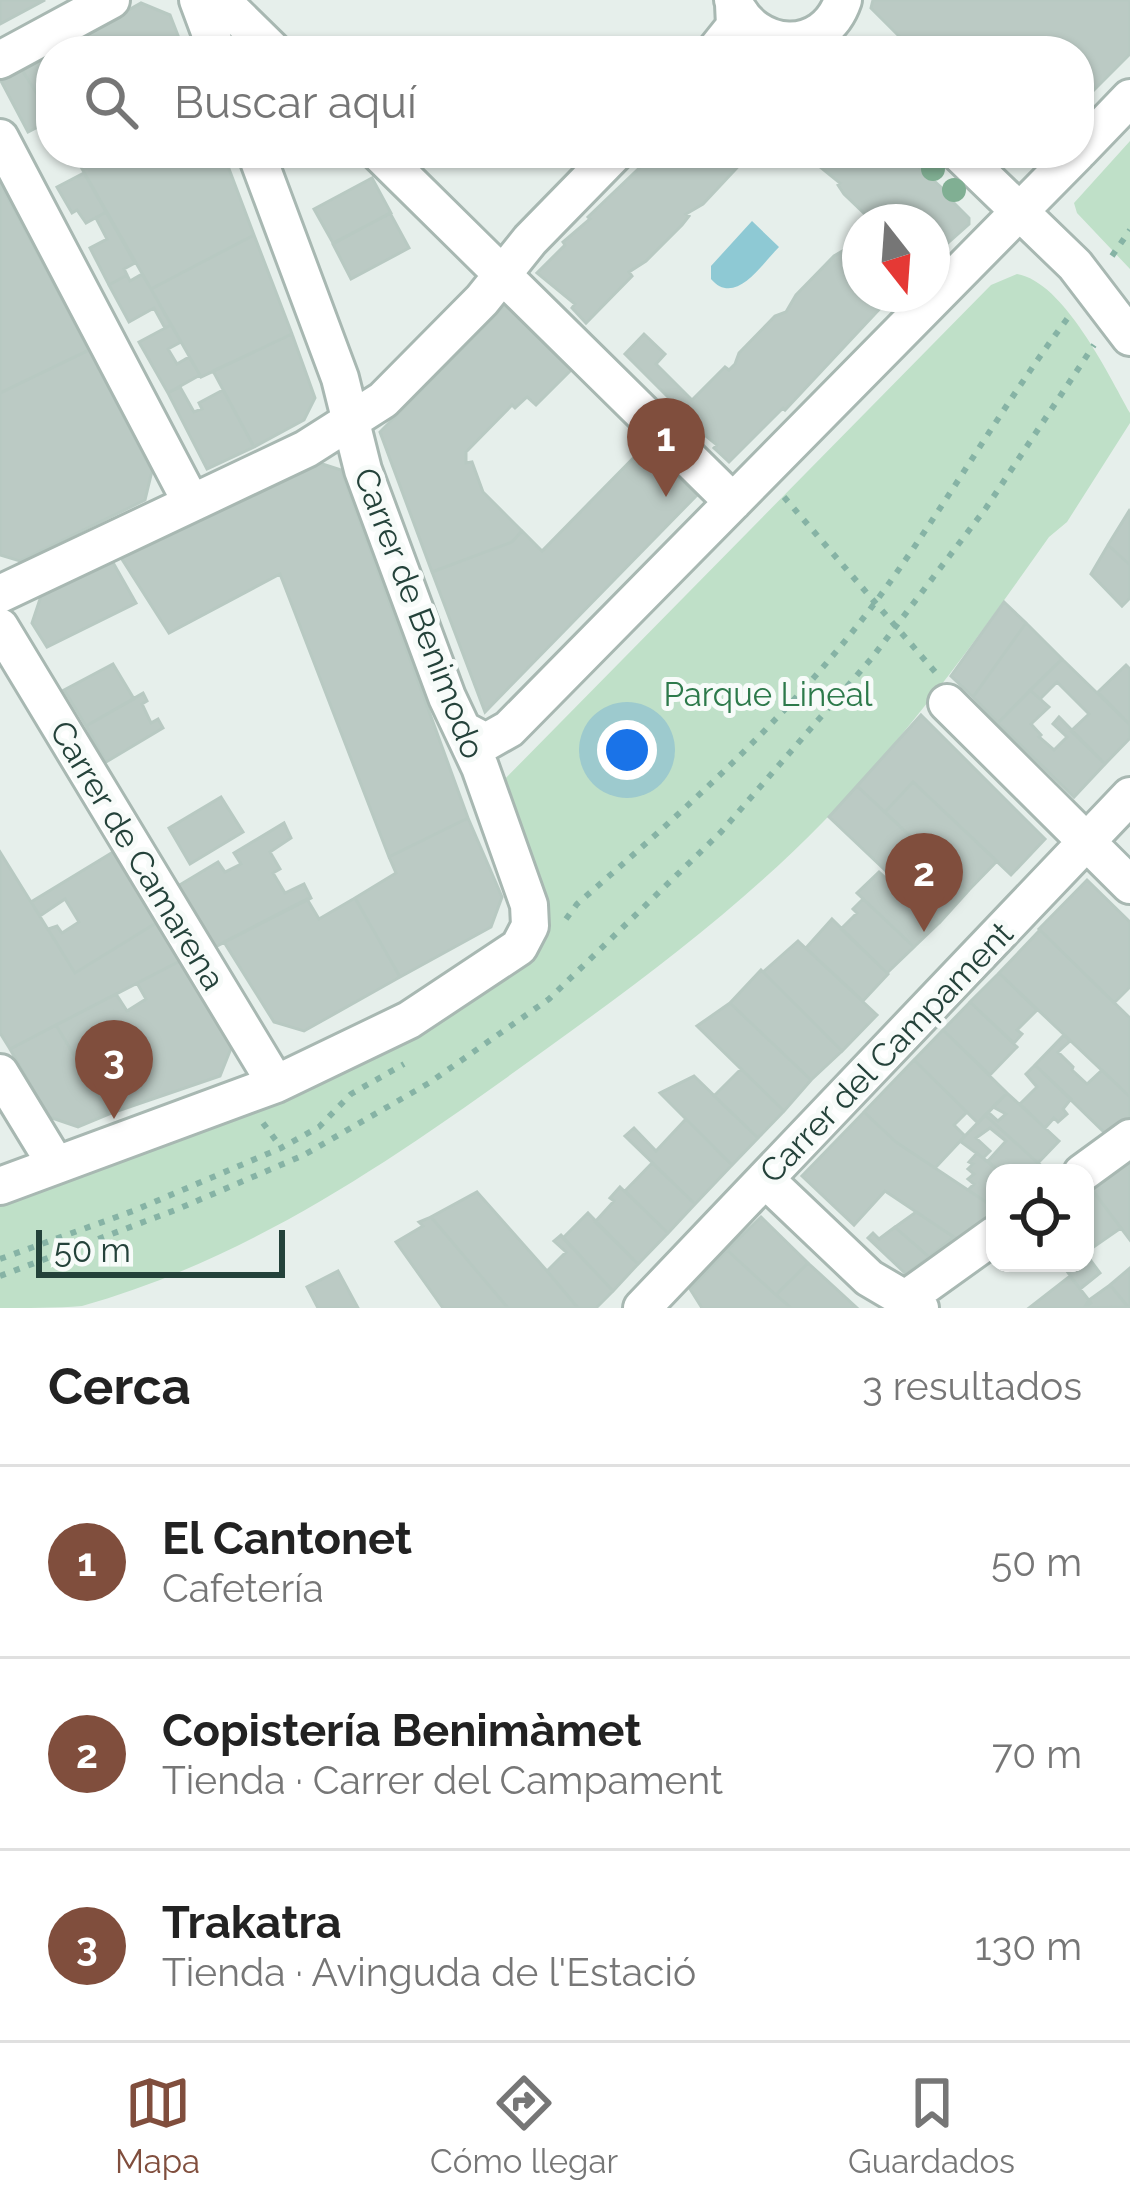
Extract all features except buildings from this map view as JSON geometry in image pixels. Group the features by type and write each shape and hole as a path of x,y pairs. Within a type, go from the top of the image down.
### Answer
{"street":[{"path":"44,36 111,0"},
{"path":"198,0 211,36"},
{"path":"221,0 258,36"},
{"path":"734,2 752,29 767,36"},
{"path":"727,36 735,26 734,2"},
{"path":"811,36 842,25"},
{"path":"0,60 36,41"},
{"path":"1094,135 1130,98"},
{"path":"0,138 191,502"},
{"name":"Carrer de Benimodo","path":"0,1186 276,1084 409,1020 519,946 530,926 529,905 363,470 340,378 262,168"},
{"path":"394,168 733,502"},
{"path":"0,594 306,449 383,400 600,168"},
{"path":"975,168 1076,265 1123,327"},
{"path":"465,730 486,742 509,729 1063,168"},
{"name":"Carrer de Camarena","path":"0,627 276,1084"},
{"path":"947,703 1130,885"},
{"name":"Carrer del Campament","path":"642,1308 1130,796"},
{"path":"0,1073 56,1166"},
{"path":"1094,1164 1130,1138"},
{"path":"765,1179 869,1278 911,1305 986,1242"}],"path":[{"path":"1110,259 1130,230"},
{"path":"562,937 577,904 717,777 811,680 875,602 1070,316"},
{"path":"0,1276 304,1155 429,1083 549,999 721,832 898,627 986,508 1093,348"},
{"path":"779,493 947,687 947,703"},
{"path":"0,1259 134,1211 281,1148 319,1127 351,1094 410,1060"}],"green space":[{"path":"1130,141 1130,269 1077,213 1074,203"},
{"name":"Parque Lineal","path":"1017,274 1034,281 1068,311 1110,376 1130,413 1130,423 1067,522 1049,537 914,720 823,822 725,912 621,995 439,1125 326,1198 208,1260 146,1285 82,1306 0,1308 0,1198 531,947 497,787 991,285"}],"water":[{"path":"752,221 779,247 738,286 720,286 711,279 711,266"}],"place":[{"name":"El Cantonet","path":"666,497"},
{"name":"Copistería Benimàmet","path":"924,932"},
{"name":"Trakatra","path":"114,1119"}]}
